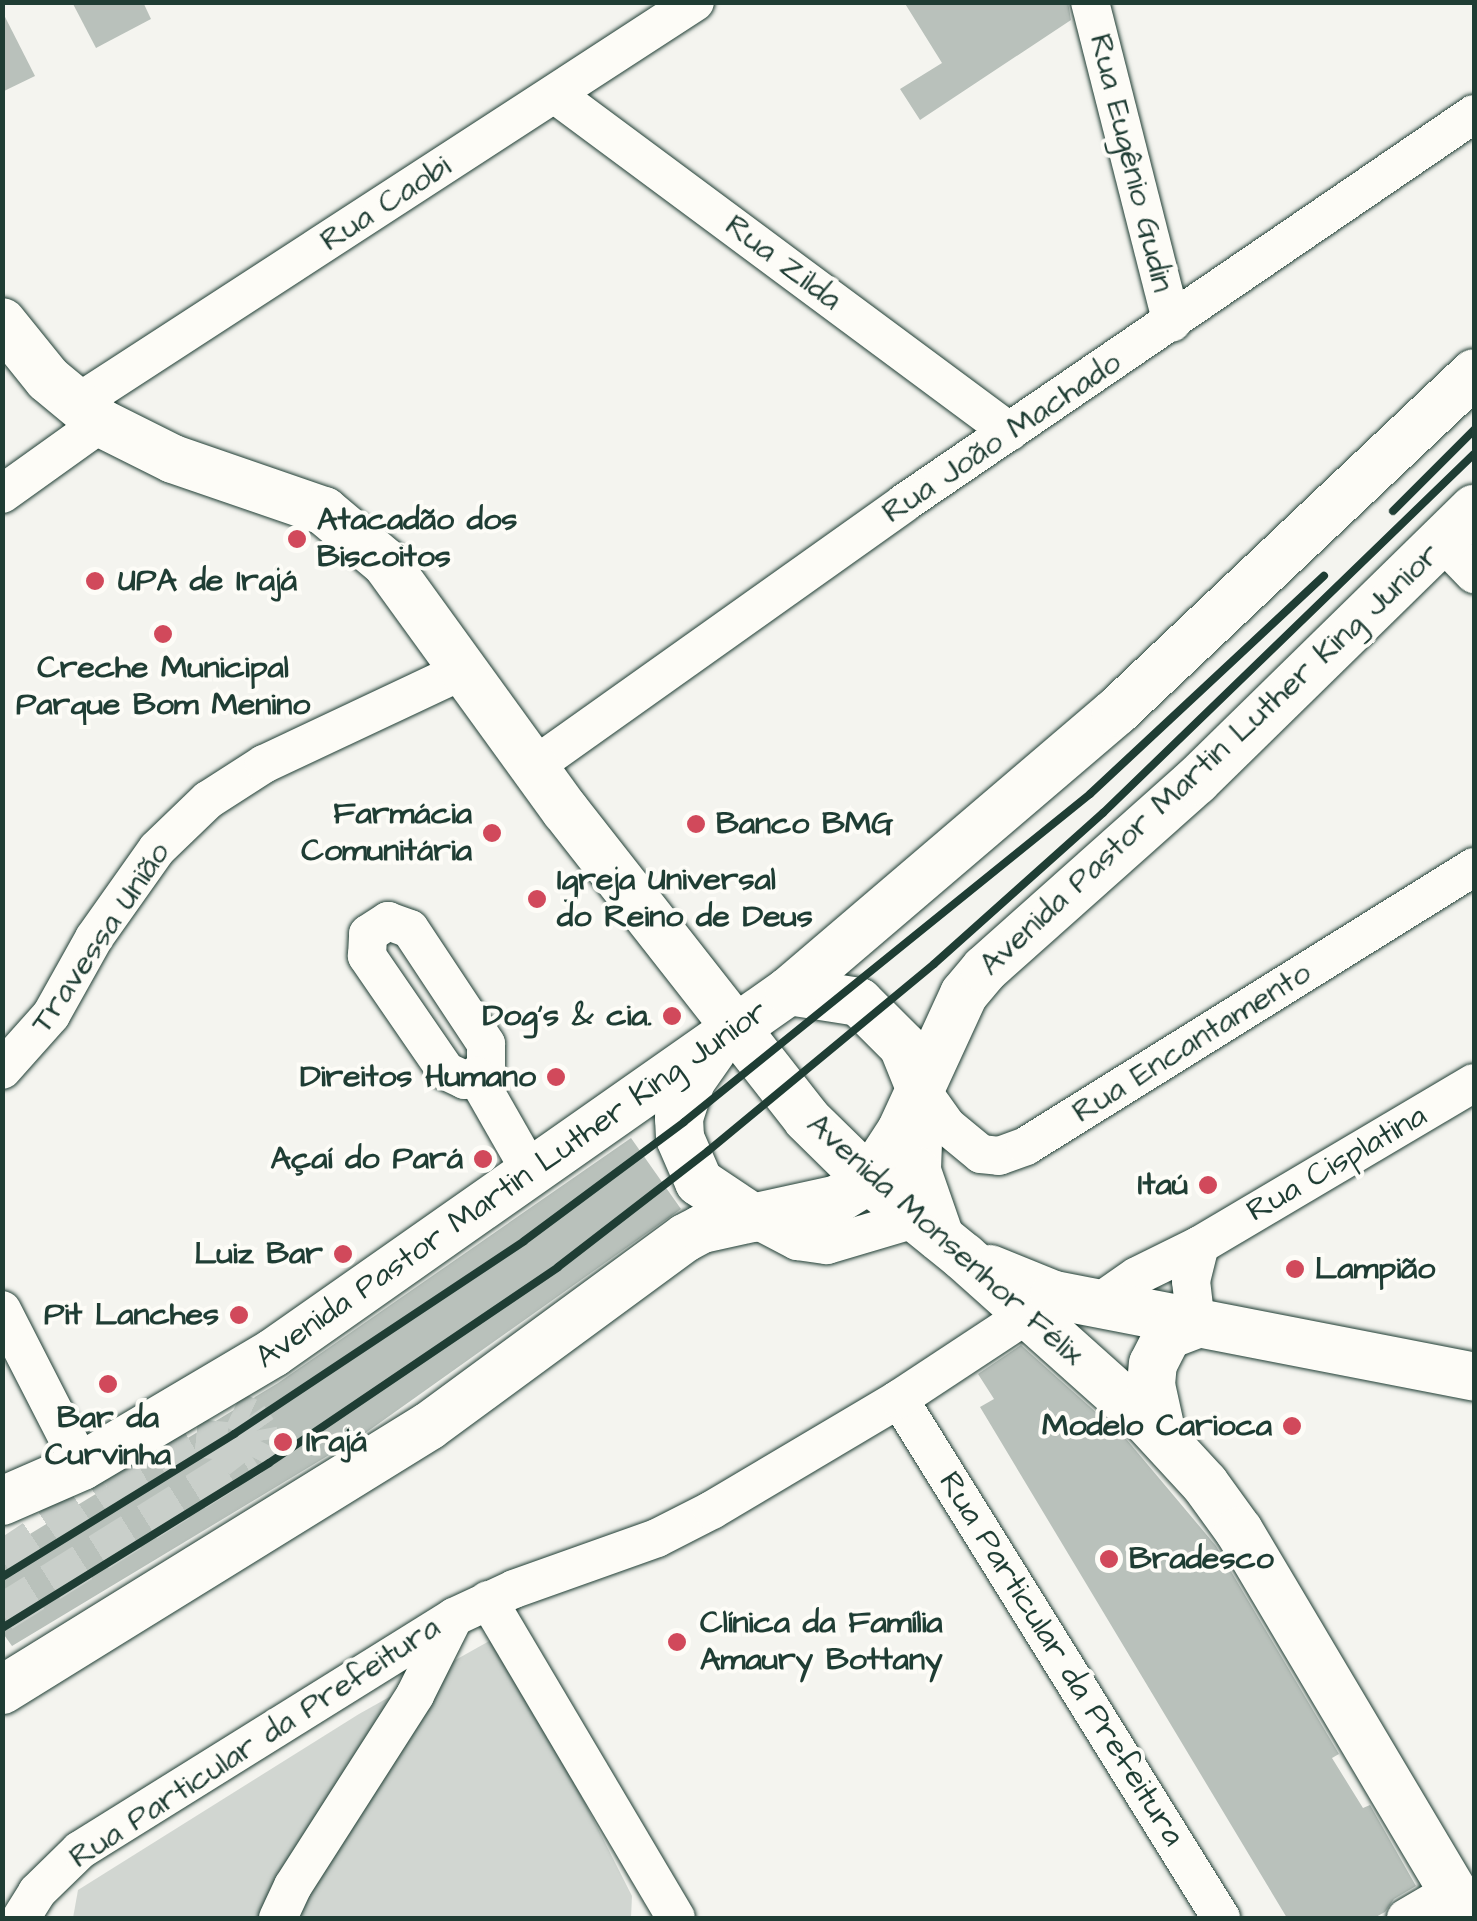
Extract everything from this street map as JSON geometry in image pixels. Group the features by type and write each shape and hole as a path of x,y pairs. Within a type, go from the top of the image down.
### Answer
{"main road":[{"name":"Avenida Monsenhor Félix","path":"2,322 24,353 89,413 173,459 289,496 337,520 386,563 466,669 726,1038 869,1180 941,1238 1162,1435 1239,1531 1461,1905"},
{"name":"Avenida Pastor Martin Luther King Junior","path":"2,1501 212,1407 327,1317 790,991 1116,712 1474,373"},
{"name":"Avenida Pastor Martin Luther King Junior","path":"869,1180 901,1131 964,994 985,970 1464,542"},
{"path":"790,991 859,1002 886,1024 903,1046 920,1088 917,1171 941,1238 1036,1290 1098,1303 1182,1329"},
{"path":"726,1038 691,1081 679,1118 680,1138 699,1182 753,1218"},
{"path":"2,1690 429,1426 573,1324 674,1245 702,1230 838,1199 869,1180"},
{"path":"1025,1316 1182,1329 1474,1377"},
{"path":"1162,1435 1150,1386 1153,1364 1182,1329"}],"street":[{"name":"Rua Caobi","path":"2,494 89,413 695,2"},
{"name":"Rua Eugênio Gudin","path":"1090,2 1172,323"},
{"name":"Rua Zilda","path":"556,95 1010,432"},
{"name":"Rua João Machado","path":"533,766 1474,114"},
{"name":"Travessa União","path":"2,1070 51,1015 94,938 148,863 195,811 224,786 264,764 466,669"},
{"name":"Rua Encantamento","path":"920,1088 946,1126 982,1154 998,1156 1026,1146 1474,867"},
{"path":"476,1076 532,1174"},
{"name":"Rua Cisplatina","path":"1098,1303 1137,1276 1200,1245 1474,1084"},
{"path":"753,1218 797,1242 827,1245 941,1238"},
{"path":"1182,1329 1200,1245"},
{"path":"2,1310 82,1466"},
{"name":"Rua Particular da Prefeitura","path":"21,1918 37,1892 80,1850 454,1617 488,1600 657,1538 899,1399 1025,1316"},
{"name":"Rua Particular da Prefeitura","path":"899,1399 1221,1918"},
{"path":"488,1600 676,1918"},
{"name":"Rua Particular da Prefeitura","path":"278,1918 293,1886 416,1696 454,1617"},
{"path":"1406,1918 1461,1905"}],"shaded area":[{"path":"500,1635 632,1896 631,1918 73,1918 78,1890 359,1714"}],"building":[{"path":"72,2 143,2 151,19 96,48"},
{"path":"904,2 1068,2 1071,20 920,120 900,89 942,63"},
{"path":"2,11 35,76 2,92"},
{"path":"631,1138 681,1209 364,1434 12,1646 2,1632 2,1551 278,1383"},
{"path":"1021,1345 1127,1440 1216,1546 1339,1754 1332,1758 1363,1808 1370,1805 1416,1886 1394,1899 1385,1912 1374,1918 1287,1918 980,1407 994,1399 978,1374"}],"tunnel":[{"path":"2,1613 252,1457 260,1441 258,1430 249,1417 234,1410"},
{"path":"2,1560 108,1489 196,1438 227,1441 244,1463"}],"railway":[{"path":"1393,511 1474,430"},
{"path":"2,1628 269,1463 558,1267 708,1151 934,964 1103,813 1474,454"},
{"path":"2,1577 234,1434 524,1241 684,1122 1090,794 1324,576"}],"place":[{"name":"Atacadão dos Biscoitos","path":"297,539"},
{"name":"UPA de Irajá","path":"95,581"},
{"name":"Creche Municipal Parque Bom Menino","path":"163,634"},
{"name":"Banco BMG","path":"696,824"},
{"name":"Farmácia Comunitária","path":"492,833"},
{"name":"Igreja Universal do Reino de Deus","path":"537,899"},
{"name":"Dog's & cia.","path":"672,1016"},
{"name":"Direitos Humano","path":"556,1077"},
{"name":"Açaí do Pará","path":"483,1159"},
{"name":"Itaú","path":"1208,1185"},
{"name":"Luiz Bar","path":"343,1254"},
{"name":"Lampião","path":"1295,1269"},
{"name":"Pit Lanches","path":"239,1315"},
{"name":"Bar da Curvinha","path":"108,1384"},
{"name":"Modelo Carioca","path":"1292,1426"},
{"name":"Irajá","path":"283,1442"},
{"name":"Bradesco","path":"1109,1559"},
{"name":"Clínica da Família Amaury Bottany","path":"677,1642"}]}
